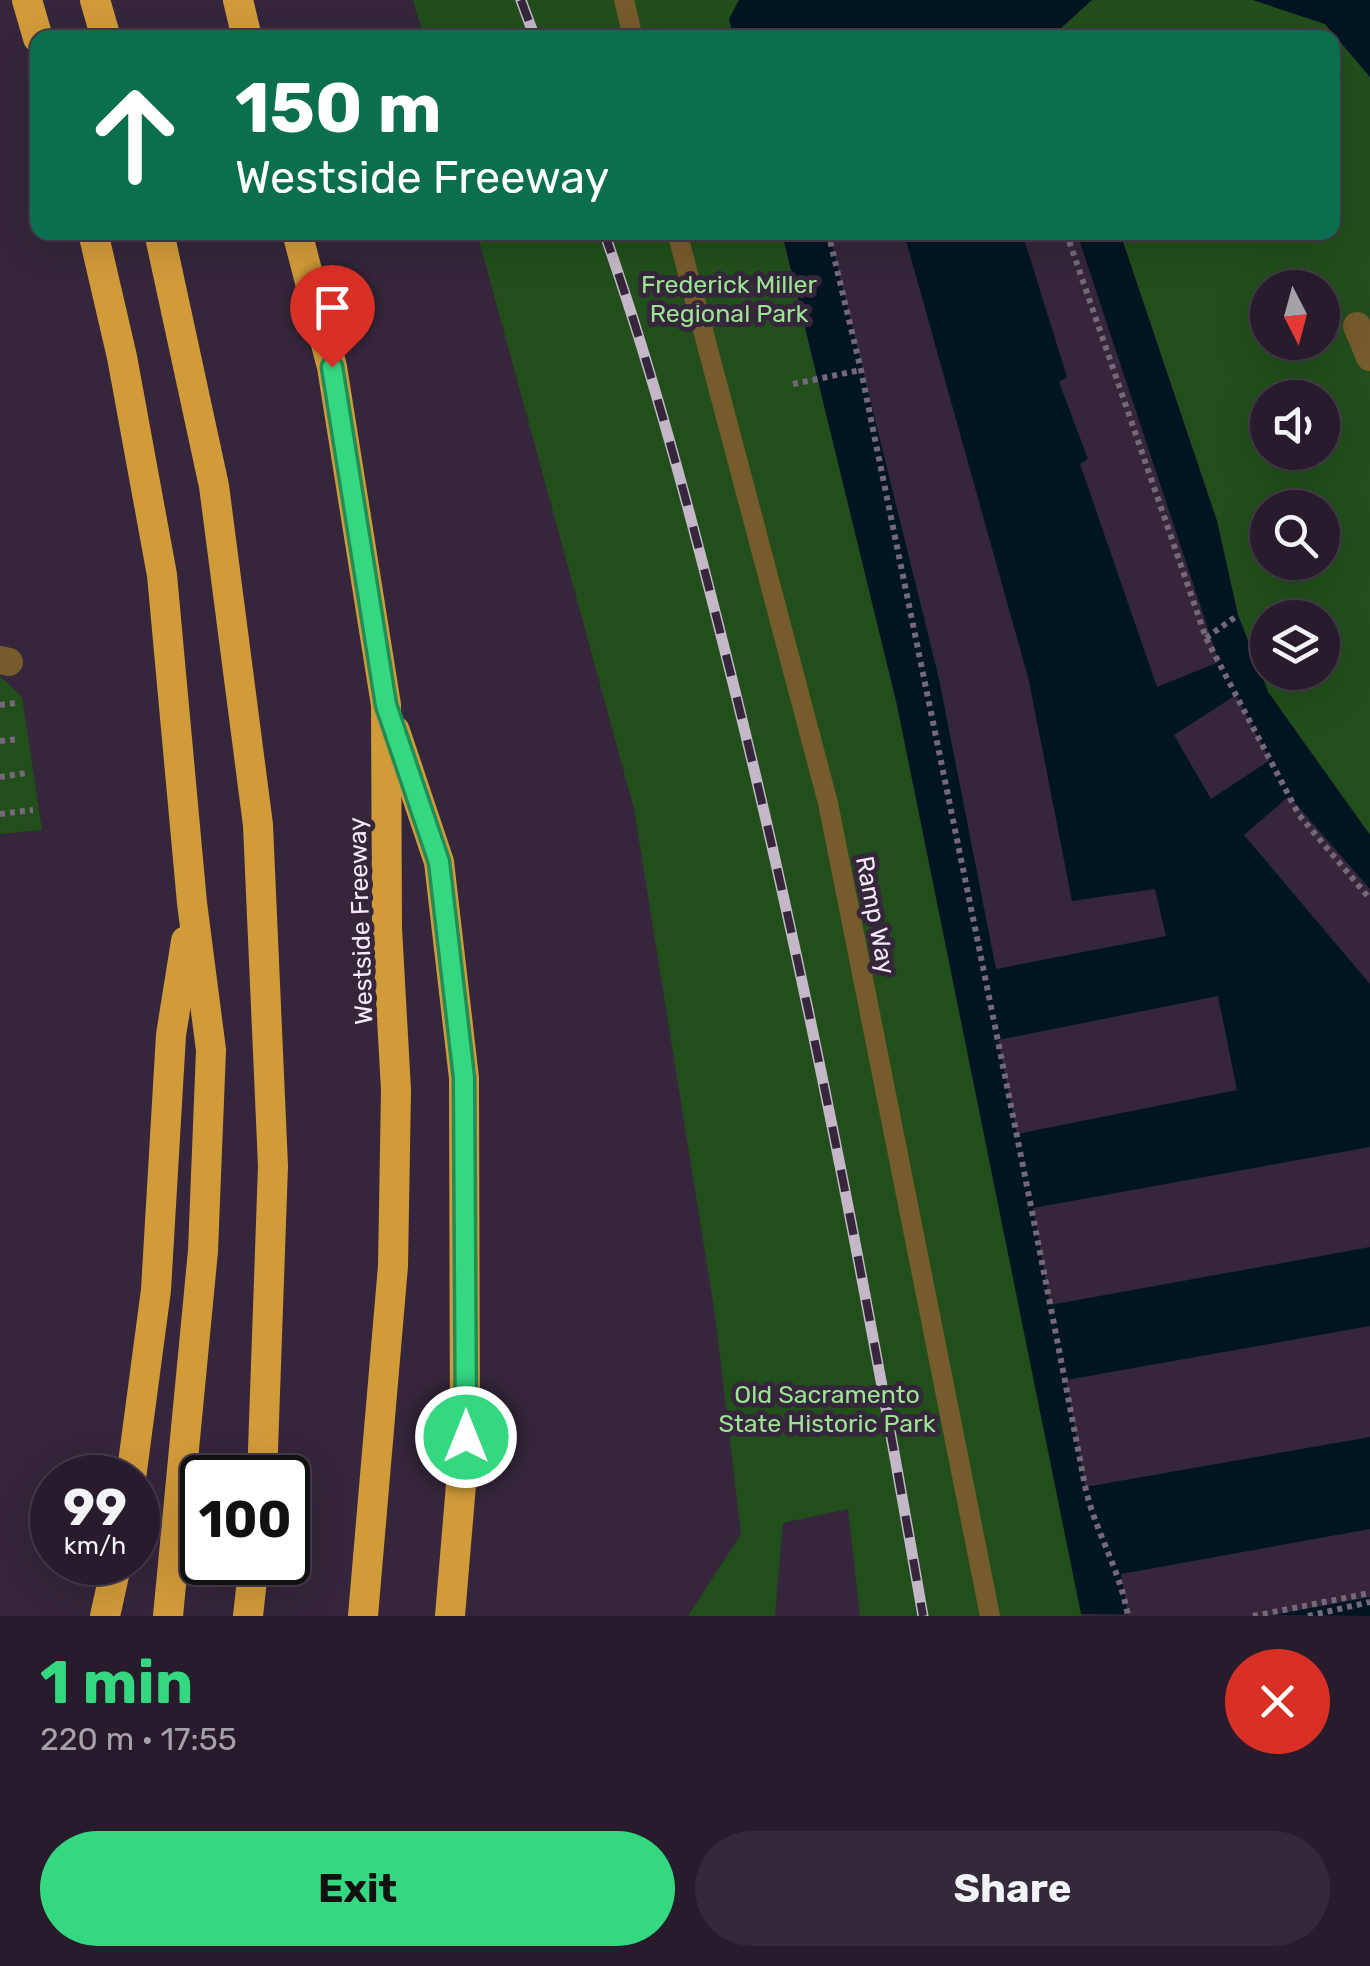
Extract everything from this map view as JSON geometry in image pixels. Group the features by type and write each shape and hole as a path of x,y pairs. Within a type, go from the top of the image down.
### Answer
{"highway":[{"path":"28,0 36,30"},
{"path":"95,0 104,30"},
{"path":"238,0 246,30"},
{"path":"95,240 122,357 162,575 192,904 211,1050 204,1251 168,1616"},
{"path":"161,240 214,486 258,825 274,1166 263,1455"},
{"name":"Westside Freeway","path":"300,240 332,367 386,705 387,928 396,1090 392,1266 363,1616"},
{"path":"386,705 439,862 464,1078 466,1437 450,1616"},
{"path":"134,1455 156,1290 171,1035 192,904"},
{"path":"106,1616 113,1585"},
{"path":"248,1616 251,1585"}],"street":[{"path":"1358,326 1370,357"}],"lane":[{"path":"624,0 631,30"},
{"name":"Ramp Way","path":"679,240 828,803 990,1616"}],"path":[{"path":"830,240 861,370 1033,1208 1085,1487 1102,1537 1121,1574 1128,1616"},
{"path":"1069,240 1206,638 1299,815 1370,900"},
{"path":"793,384 861,370"},
{"path":"1206,638 1238,615"},
{"path":"0,705 15,704"},
{"path":"0,741 19,739"},
{"path":"0,777 26,773"},
{"path":"0,814 34,810"},
{"path":"1254,1616 1370,1594"},
{"path":"1308,1616 1370,1602"}],"green space":[{"path":"413,0 739,0 729,19 732,30 422,30"},
{"path":"1092,0 1253,0 1325,24 1330,30 1060,30"},
{"path":"1340,42 1370,77 1370,835 1267,690 1340,690 1340,600 1250,600 1250,646 1238,615 1217,521 1122,240 1340,240"},
{"path":"479,240 784,240 897,705 1082,1616 860,1616 848,1509 783,1523 775,1616 688,1616 741,1534 715,1315 634,809"},
{"path":"0,676 22,697 42,830 0,834"}],"water":[{"path":"739,0 1092,0 1059,30 732,30 729,19"},
{"path":"1253,0 1370,0 1370,77 1340,42 1340,30 1330,30 1325,24"},
{"path":"784,240 1122,240 1217,521 1238,615 1250,646 1250,690 1267,690 1370,835 1370,1616 1081,1614 897,705"}],"pier":[{"path":"831,240 906,240 1029,681 1072,901 1155,889 1166,936 996,969 939,679"},
{"path":"1079,240 1219,662 1157,687 1080,464 1088,459 1059,382 1067,377 1025,242"},
{"path":"1236,695 1270,760 1211,799 1174,735"},
{"path":"1289,796 1370,889 1370,984 1244,835"},
{"path":"1218,996 1237,1090 1017,1134 998,1040"},
{"path":"1370,1147 1370,1247 1050,1305 1033,1208"},
{"path":"1370,1326 1370,1437 1085,1487 1066,1380"},
{"path":"1370,1529 1370,1597 1267,1616 1128,1616 1121,1574"}],"railway":[{"path":"521,0 532,30"},
{"path":"607,240 673,452 786,909 836,1144 923,1616"}],"route":[{"path":"332,367 386,705 439,862 464,1078 466,1437"}],"park label":[{"name":"Frederick Miller Regional Park","path":"729,298"},
{"name":"Old Sacramento State Historic Park","path":"827,1408"}]}
